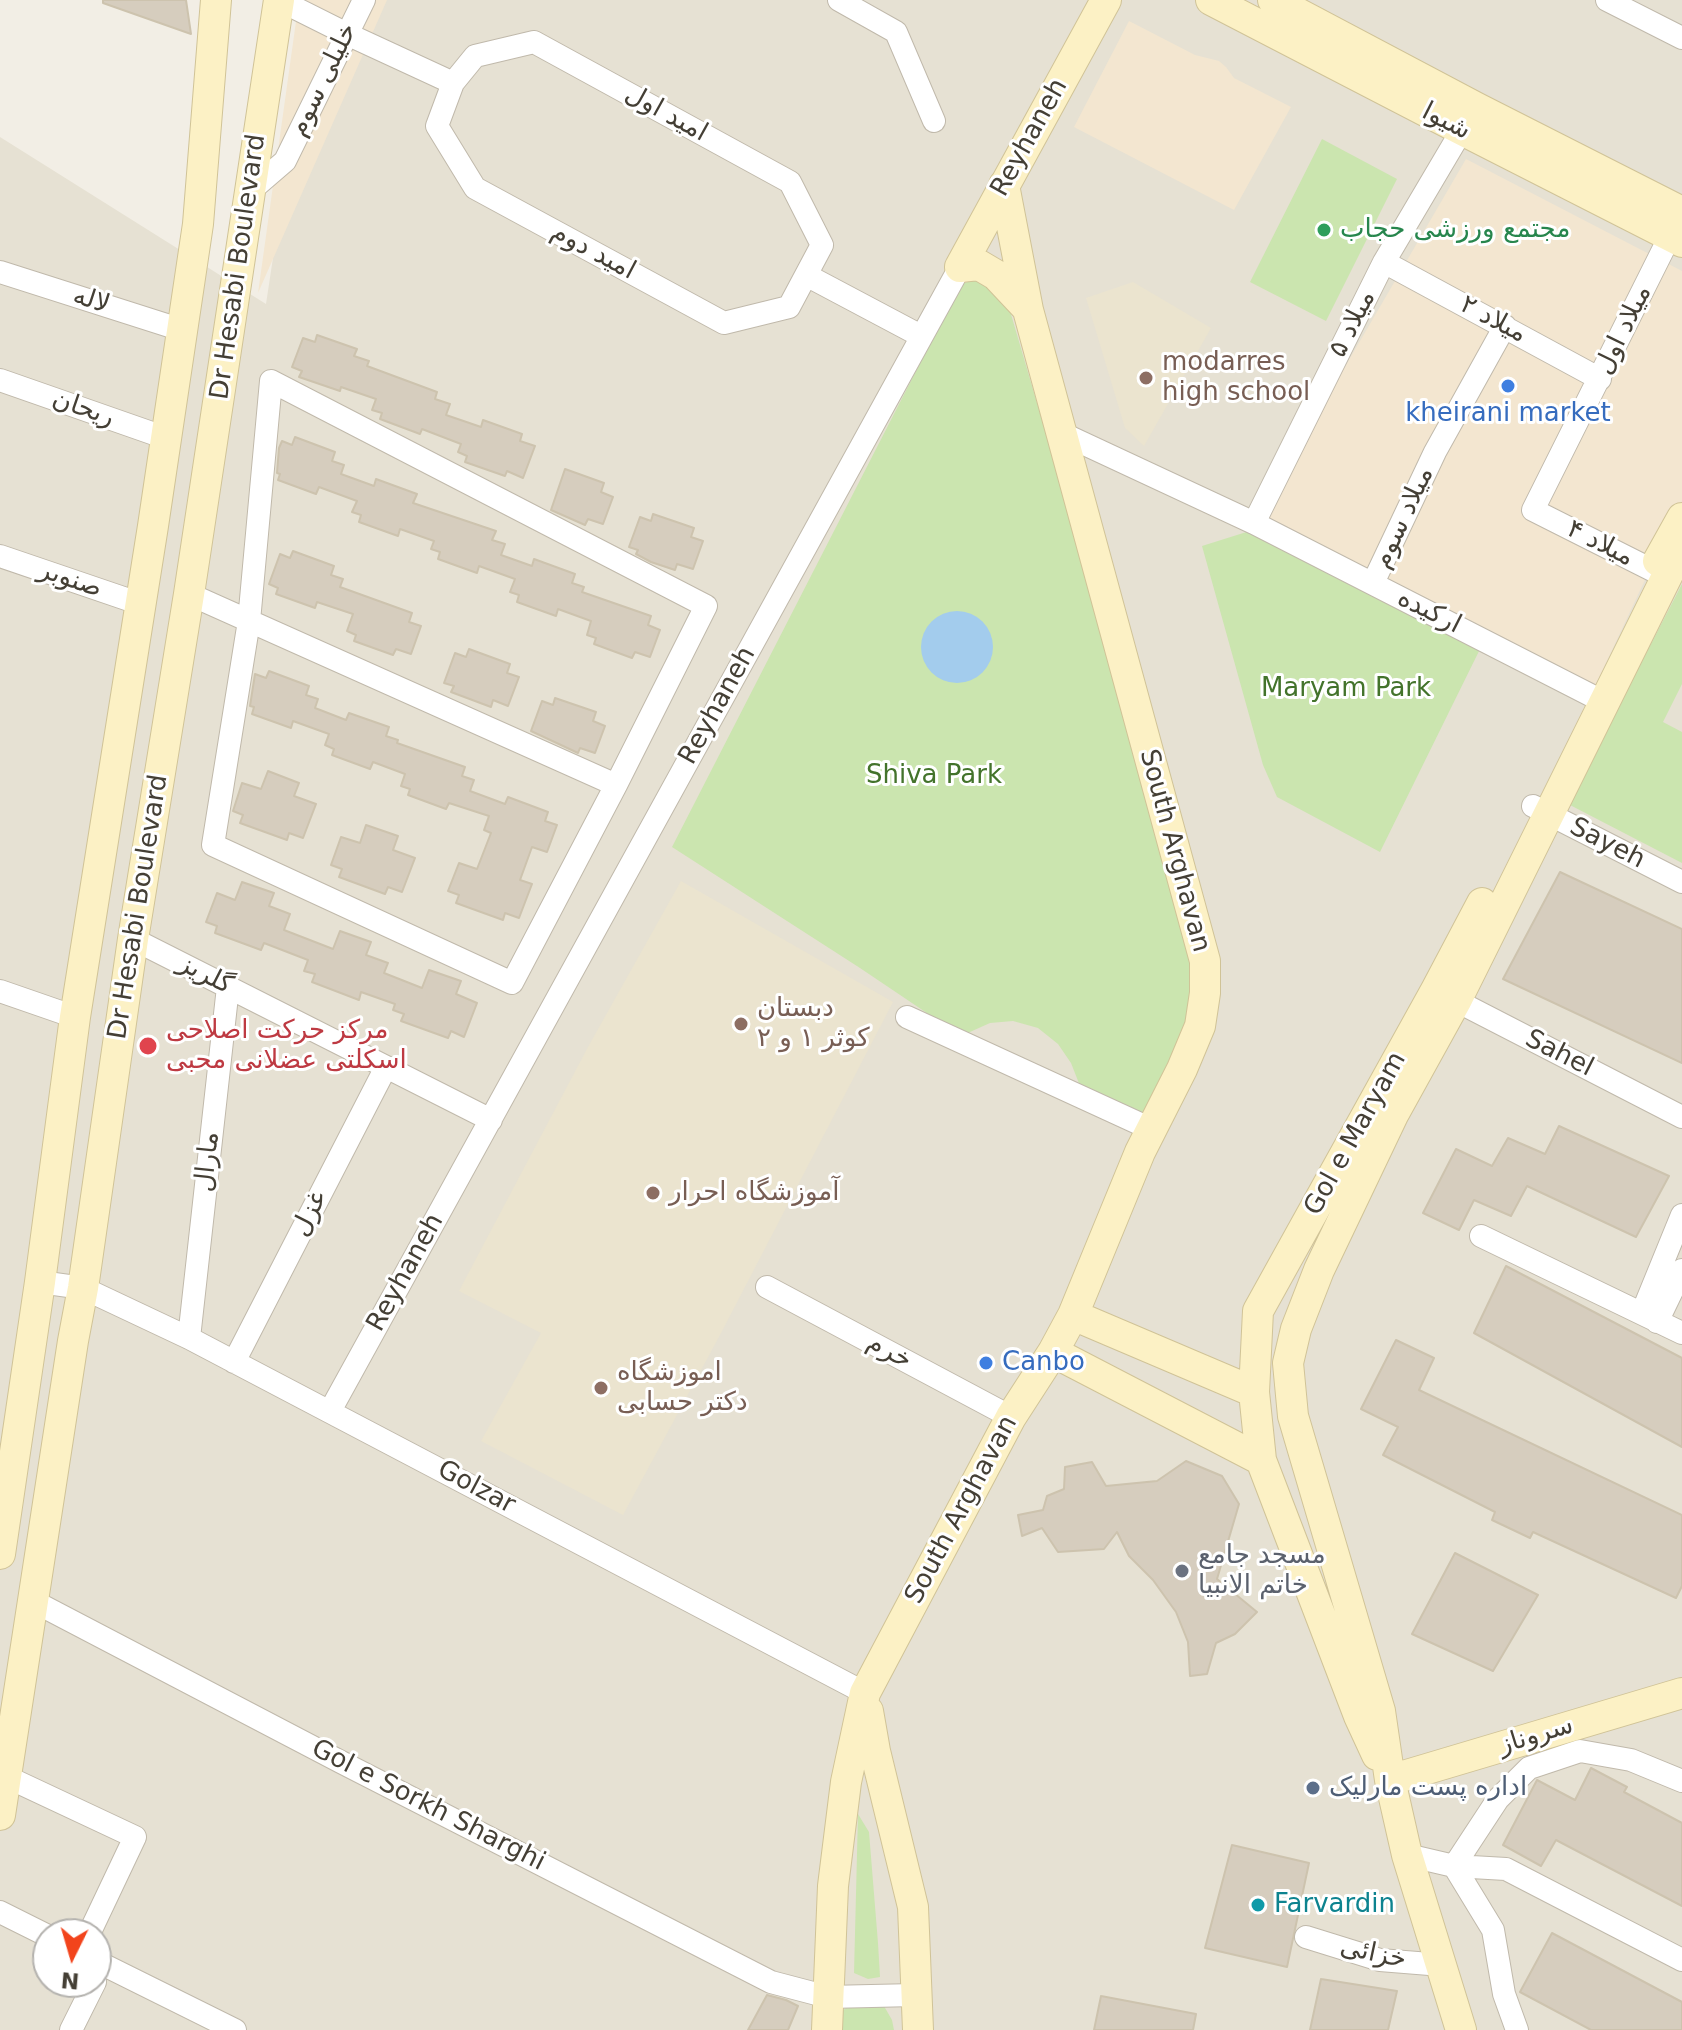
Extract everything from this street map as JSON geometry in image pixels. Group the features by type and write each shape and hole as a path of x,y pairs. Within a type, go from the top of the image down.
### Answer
{"street":[{"path":"279,0 453,83"},
{"name":"Dr Hesabi Boulevard","path":"0,1815 279,0"},
{"name":"خلیلی سوم","path":"249,192 285,161 364,0"},
{"path":"839,0 896,32 934,121"},
{"name":"Reyhaneh","path":"330,1411 1106,0"},
{"name":"شیوا","path":"1211,0 1278,13 1464,101 1678,230"},
{"path":"1607,0 1682,38"},
{"name":"Dr Hesabi Boulevard","path":"0,1554 75,1017 198,224 214,4"},
{"name":"شیوا","path":"1278,13 1462,130 1678,230"},
{"name":"امید اول","path":"453,83 475,56 534,42 790,182 822,245 806,275"},
{"name":"امید دوم","path":"453,83 437,126 475,188 724,323 789,307 806,275"},
{"name":"میلاد ۵","path":"1254,523 1384,262 1462,130"},
{"name":"South Arghavan","path":"827,2030 833,1886 846,1782 865,1693 1011,1417 1073,1315 1140,1152 1200,1026 1205,993 1205,961 1028,310 1004,185"},
{"name":"میلاد اول","path":"1533,510 1678,230"},
{"name":"میلاد ۲","path":"1384,262 1600,379"},
{"path":"960,267 979,265 996,275 1028,310"},
{"name":"لاله","path":"0,272 182,330"},
{"path":"806,275 921,336"},
{"name":"میلاد سوم","path":"1373,583 1435,452 1505,326"},
{"name":"ریحان","path":"0,380 166,438"},
{"path":"271,381 706,606 616,785 512,983 213,845 249,621 271,381"},
{"name":"ارکیده","path":"1061,433 1254,523 1598,698"},
{"name":"میلاد ۴","path":"1533,510 1659,574"},
{"name":"Gol e Maryam","path":"1461,2030 1407,1855 1390,1780 1380,1711 1293,1416 1288,1363 1296,1329 1319,1270 1446,996 1598,698 1659,574 1682,518"},
{"name":"Gol e Maryam","path":"1659,574 1682,546"},
{"name":"صنوبر","path":"0,556 141,604"},
{"path":"189,594 616,785"},
{"name":"Sayeh","path":"1541,810 1682,882"},
{"name":"گلریز","path":"133,939 491,1120"},
{"name":"مارال","path":"189,1338 228,987"},
{"path":"0,992 75,1017"},
{"name":"Gol e Maryam","path":"1390,1780 1359,1716 1261,1460 1254,1392 1258,1311 1446,996"},
{"name":"Sahel","path":"1446,996 1682,1117"},
{"path":"907,1017 1151,1129"},
{"name":"غزل","path":"234,1362 386,1067"},
{"path":"1649,1317 1682,1215"},
{"path":"1481,1236 1682,1333"},
{"path":"1649,1317 1682,1270"},
{"name":"Golzar","path":"40,1282 83,1288 189,1338 865,1693"},
{"name":"خرم","path":"767,1287 1011,1417"},
{"path":"1073,1315 1254,1392"},
{"path":"1053,1352 1261,1460"},
{"name":"Gol e Sorkh Sharghi","path":"33,1601 771,1982 828,1997 915,1995"},
{"path":"865,1693 875,1751 913,1907 918,2030"},
{"name":"سروناز","path":"1390,1780 1682,1693"},
{"path":"1454,1866 1498,1799 1529,1768 1580,1751 1631,1760 1682,1781"},
{"path":"5,1776 135,1837 97,1918"},
{"path":"1407,1855 1454,1866 1506,1869 1682,1960"},
{"path":"1454,1866 1493,1930 1504,1994 1517,2030"},
{"path":"0,1912 32,1928"},
{"name":"خزائی","path":"1306,1937 1380,1960 1442,1965"},
{"path":"112,1978 235,2030"},
{"path":"71,2030 86,1998"}],"shaded area":[{"path":"299,0 387,0 258,293"},
{"path":"312,0 1682,0 1682,2030 0,2030 0,137 266,304"},
{"path":"1129,21 1195,55 1219,61 1234,78 1291,107 1234,210 1074,127"},
{"name":"kheirani market","path":"1466,159 1682,271 1682,501 1591,695 1254,523"},
{"name":"modarres high school","path":"1133,282 1211,328 1144,446 1125,428 1086,298"},
{"path":"681,881 893,1002 623,1515 481,1441 541,1333 459,1291 588,1047"}],"green space":[{"name":"مجتمع ورزشی حجاب","path":"1322,139 1397,179 1326,321 1250,282"},
{"name":"Shiva Park","path":"988,280 1008,304 1102,625 1192,952 1192,1013 1138,1124 1082,1091 1071,1063 1058,1044 1038,1028 1013,1021 990,1023 961,1036 672,847 956,293 964,283"},
{"name":"Maryam Park","path":"1256,529 1483,643 1380,852 1277,797 1263,765 1202,546"},
{"path":"1682,584 1682,684 1663,722 1682,732 1682,863 1568,804"},
{"path":"858,1814 869,1832 878,1943 880,1977 868,1979 854,1973"},
{"path":"851,2004 884,2006 894,2030 839,2030 841,2012"}],"water":[{"path":"957,611 977,617 987,627 993,647 987,667 977,677 957,683 937,677 927,667 921,647 927,627 937,617"}],"building":[{"path":"103,0 186,0 191,34 103,3"},
{"path":"317,335 357,349 354,356 369,361 367,366 437,392 435,399 450,404 446,415 481,427 483,420 522,434 520,441 535,446 523,478 507,471 505,476 465,462 467,456 458,452 461,444 422,429 420,434 380,419 382,413 372,410 376,399 299,377 302,371 292,367 303,338 315,342"},
{"path":"295,437 335,452 332,461 344,465 341,474 374,486 376,479 417,494 413,503 496,531 492,540 505,544 501,555 532,566 534,559 575,574 572,583 584,587 582,592 651,616 648,625 660,630 650,657 635,652 632,658 594,644 596,638 587,635 591,621 558,609 556,616 517,602 519,595 510,592 515,579 479,566 477,573 438,559 440,552 431,549 434,541 400,529 398,536 359,522 361,515 352,512 357,501 319,487 316,494 278,480 279,448 282,441 292,445"},
{"path":"565,469 604,483 601,492 613,497 603,524 588,519 585,525 551,510"},
{"path":"653,514 694,528 691,537 703,541 693,569 677,564 675,570 651,562 636,554 638,550 629,547 640,517 651,521"},
{"path":"293,551 334,566 331,575 343,579 340,587 412,613 409,622 421,626 411,654 396,649 393,655 354,641 356,635 347,631 353,614 317,602 315,608 276,594 278,588 269,584 280,554 290,558"},
{"path":"469,649 510,664 507,673 519,677 508,706 493,700 491,707 451,692 454,686 444,683 455,653 466,657"},
{"path":"269,671 309,686 306,695 318,699 315,708 346,720 349,713 389,727 386,736 398,740 397,743 465,767 462,776 474,780 470,791 505,804 508,797 548,812 545,821 557,825 547,852 532,847 520,880 532,884 519,918 505,913 503,920 456,903 459,895 448,891 459,863 477,869 491,833 484,830 489,816 449,803 446,809 408,795 410,789 401,786 405,774 373,762 370,769 332,755 334,749 325,745 329,734 293,721 291,728 252,714 254,707 250,706 255,674 266,678"},
{"path":"555,698 596,712 593,721 605,726 595,753 580,748 578,753 531,731 542,701 553,705"},
{"path":"268,771 299,783 294,796 316,804 303,838 289,833 287,840 240,823 243,815 233,811 242,783 261,789"},
{"path":"366,825 398,836 393,850 415,858 402,892 388,887 385,894 339,877 342,869 331,865 341,837 360,843"},
{"path":"1560,872 1682,929 1682,1063 1503,979"},
{"path":"242,882 274,893 269,906 290,914 284,930 333,949 340,931 371,942 366,955 388,963 384,973 422,988 429,970 461,981 456,994 477,1003 464,1037 451,1031 448,1038 401,1021 404,1014 393,1010 395,1004 361,992 359,1000 312,982 315,974 304,971 308,960 264,943 261,950 215,933 217,926 206,922 217,893 235,900"},
{"path":"1559,1126 1669,1176 1636,1237 1527,1186 1511,1216 1474,1200 1459,1230 1423,1213 1456,1149 1492,1166 1508,1138 1545,1154"},
{"path":"1506,1266 1682,1358 1682,1447 1474,1333"},
{"path":"1396,1340 1434,1358 1419,1390 1682,1515 1682,1586 1676,1598 1533,1532 1530,1538 1492,1520 1495,1512 1383,1455 1398,1427 1361,1409"},
{"name":"مسجد جامع خاتم الانبیا","path":"1186,1461 1222,1476 1239,1504 1217,1579 1257,1612 1235,1634 1216,1643 1207,1674 1190,1676 1188,1642 1176,1612 1153,1580 1129,1556 1117,1532 1104,1549 1058,1552 1042,1528 1022,1536 1018,1515 1043,1510 1047,1496 1064,1489 1065,1467 1092,1462 1106,1486 1157,1481"},
{"path":"1455,1553 1538,1595 1493,1671 1412,1634"},
{"path":"1591,1768 1627,1787 1624,1792 1682,1823 1682,1906 1556,1840 1541,1866 1503,1845 1537,1780 1575,1800"},
{"name":"Farvardin","path":"1232,1845 1309,1863 1287,1967 1205,1948"},
{"path":"1552,1933 1682,2002 1682,2030 1591,2030 1520,1992"},
{"path":"1321,1979 1397,1991 1388,2030 1310,2030"},
{"path":"767,1995 798,2006 788,2030 748,2030"},
{"path":"1101,1996 1196,2014 1193,2030 1094,2030"}],"place":[{"name":"مجتمع ورزشی حجاب","path":"1324,230"},
{"name":"modarres high school","path":"1146,378"},
{"name":"kheirani market","path":"1508,386"},
{"name":"دبستان کوثر ۱ و ۲","path":"741,1024"},
{"name":"مرکز حرکت اصلاحی اسکلتی عضلانی محبی","path":"148,1046"},
{"name":"آموزشگاه احرار","path":"653,1193"},
{"name":"Canbo","path":"986,1363"},
{"name":"اموزشگاه دکتر حسابی","path":"601,1388"},
{"name":"مسجد جامع خاتم الانبیا","path":"1182,1571"},
{"name":"اداره پست مارلیک","path":"1313,1788"},
{"name":"Farvardin","path":"1258,1905"}]}
